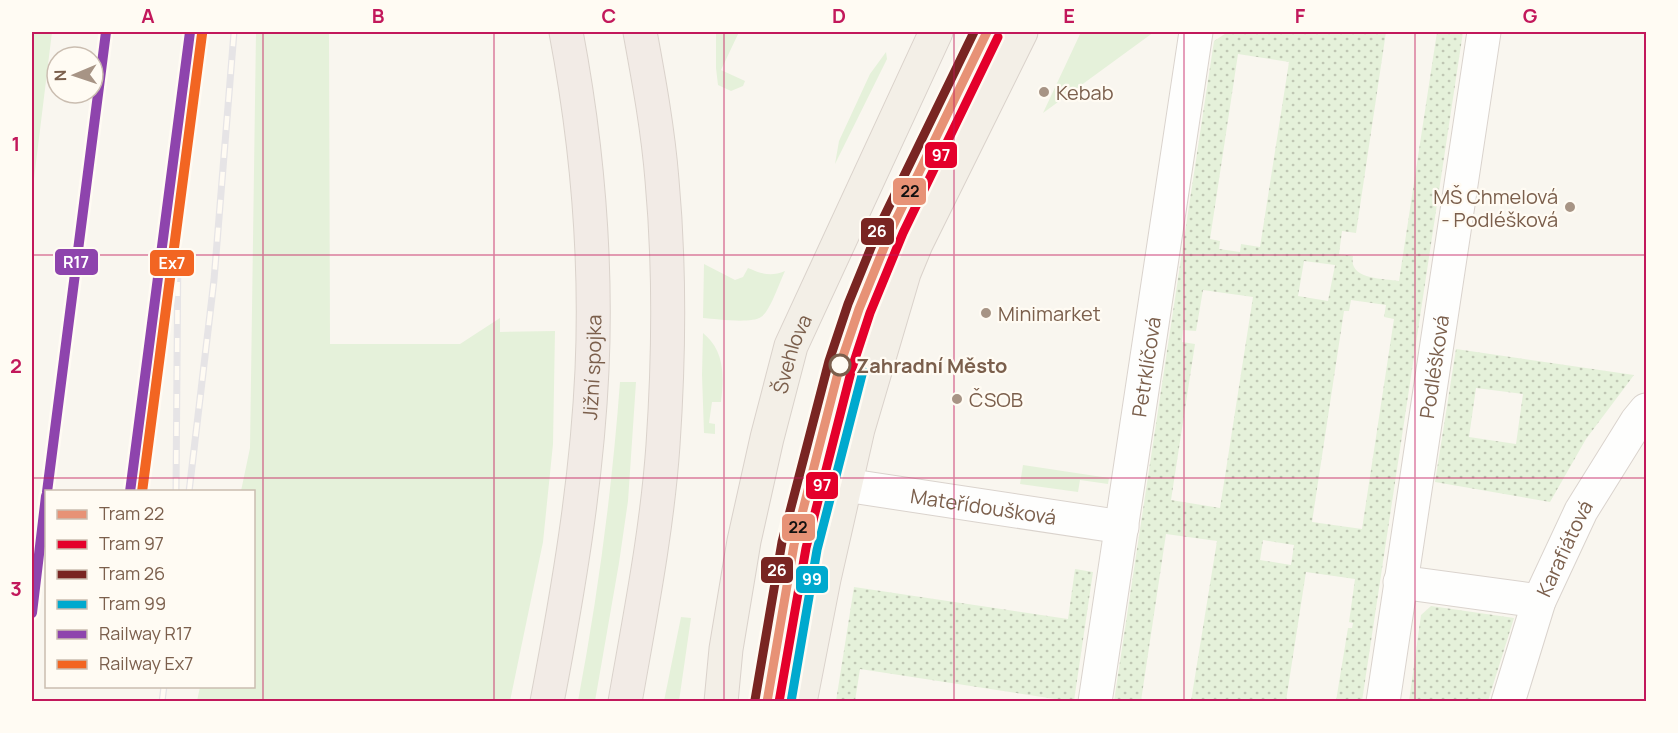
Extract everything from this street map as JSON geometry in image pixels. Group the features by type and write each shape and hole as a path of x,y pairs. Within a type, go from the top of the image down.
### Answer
{"highway":[{"name":"Jižní spojka","path":"547,702 577,528 592,371 593,270 587,178 576,88 566,32"},
{"path":"625,702 653,537 663,447 667,375 667,263 662,180 652,98 640,32"}],"main road":[{"name":"Švehlova","path":"721,702 726,649 744,541 791,346 936,32"},
{"path":"800,702 824,579 858,429 910,258 1021,32"}],"street":[{"name":"Petrklíčová","path":"1095,702 1197,32"},
{"name":"Podléšková","path":"1383,702 1484,32"},
{"name":"Karafiátová","path":"1508,702 1539,601 1581,512 1637,421 1647,410"},
{"name":"Mateřídoušková","path":"845,485 1122,527"},
{"path":"1400,582 1539,601"}],"green space":[{"path":"32,32 52,32 50,45 45,45 45,89 32,195"},
{"path":"256,32 329,32 330,344 460,344 500,318 500,332 555,331 553,444 543,542 510,701 197,701 200,688 255,688 255,490 241,490 250,448"},
{"path":"716,32 739,32 721,70 745,81 743,86 731,91 718,85"},
{"path":"1081,32 1154,32 1043,113"},
{"path":"1228,32 1386,32 1356,233 1342,231 1339,254 1353,256 1353,264 1361,274 1399,281 1437,32 1463,32 1362,701 1336,701 1348,628 1352,628 1353,623 1349,622 1355,579 1306,572 1286,701 1191,701 1217,541 1166,534 1141,701 1114,701 1214,41","holes":["1238,54 1289,62 1260,247 1241,244 1240,252 1219,249 1220,241 1210,239","1304,261 1335,265 1328,301 1298,296","1203,290 1253,297 1220,508 1171,500 1195,344 1182,342 1183,330 1196,331","1351,300 1386,305 1384,317 1394,319 1362,529 1312,522 1344,311 1349,311","1263,540 1294,545 1291,565 1260,560"]},
{"path":"886,52 887,59 835,164 839,141 870,74"},
{"path":"704,264 735,280 743,277 748,268 767,274 785,271 771,303 761,317 742,321 724,320 703,318"},
{"path":"703,333 716,348 721,364 723,383 721,402 712,402 709,423 715,424 715,434 704,433"},
{"path":"1456,349 1634,375 1586,439 1550,502 1435,482","holes":["1476,388 1523,394 1516,444 1469,437"]},
{"path":"620,382 636,382 628,501 595,701 578,701 604,542"},
{"path":"1023,465 1109,478 1108,484 1080,480 1078,492 1020,484"},
{"path":"1075,569 1093,572 1074,701 1055,701 1055,699 860,669 855,701 836,701 854,587 1068,619"},
{"path":"1431,606 1514,618 1488,701 1409,701 1421,615"},
{"path":"681,617 691,618 679,701 664,701"}],"railway":[{"path":"176,490 178,240 181,159 192,32"},
{"path":"189,490 214,280 234,32"},
{"path":"162,702 164,688"}],"tram line":[{"name":"26","path":"755,700 782,542 829,361 848,304 881,223 974,32"},
{"name":"22","path":"767,702 794,545 840,365 859,309 892,228 987,32"},
{"name":"97","path":"779,702 806,548 852,368 870,313 903,233 998,37"},
{"name":"99","path":"791,702 817,550 863,371"}],"rail line":[{"name":"R17","path":"47,490 106,32"},
{"name":"R17","path":"130,490 190,32"},
{"name":"Ex7","path":"142,490 202,34"},
{"name":"R17","path":"32,613 45,504"}],"place":[{"name":"Kebab","path":"1044,92"},
{"name":"MŠ Chmelová - Podléšková","path":"1570,207"},
{"name":"Minimarket","path":"986,313"},
{"name":"Zahradní Město","path":"840,365"},
{"name":"ČSOB","path":"957,399"}]}
